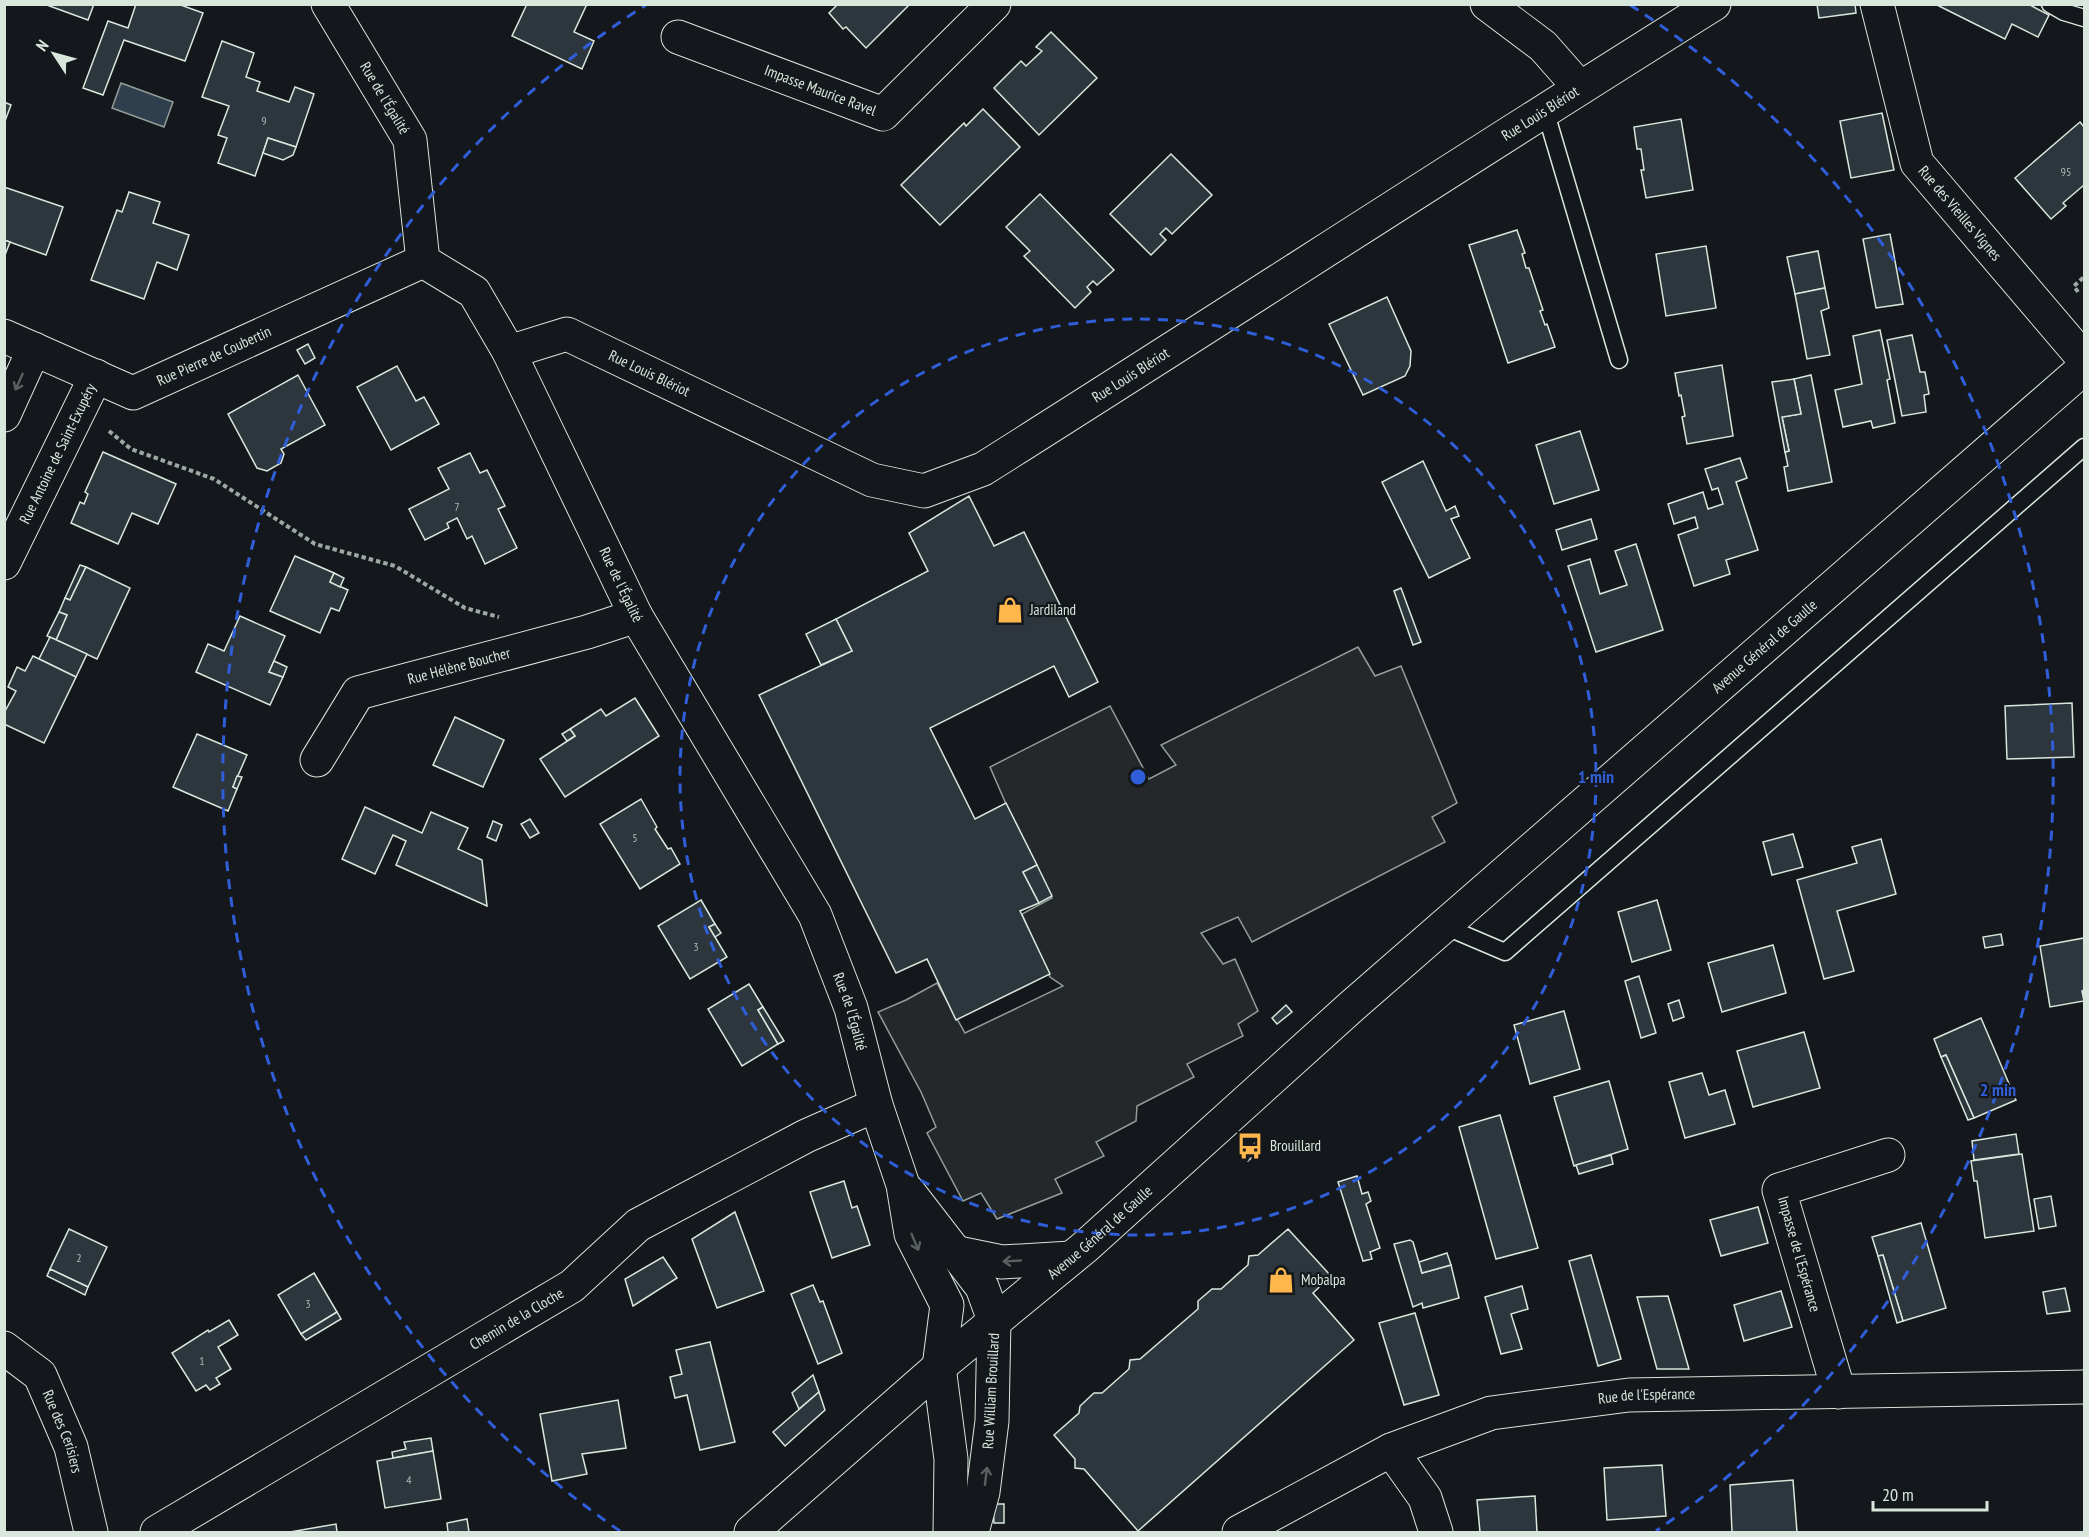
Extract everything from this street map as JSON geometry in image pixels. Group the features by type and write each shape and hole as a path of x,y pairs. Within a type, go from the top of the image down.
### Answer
{"street":[{"name":"Rue de l'Égalité","path":"328,4 410,140 423,261 474,292 509,352 636,616 815,915 851,1008 876,1105 903,1185 911,1234 947,1305 939,1367"},
{"name":"Impasse Maurice Ravel","path":"678,37 883,114 994,4"},
{"path":"1487,4 1543,46 1580,88"},
{"name":"Rue Louis Blériot","path":"509,352 567,334 872,480 924,491 983,469 1714,4"},
{"name":"Rue des Vieilles Vignes","path":"1877,4 1917,163 2085,359"},
{"name":"Rue Pierre de Coubertin","path":"4,336 133,393 423,261"},
{"path":"4,415 34,349"},
{"name":"Avenue Général de Gaulle","path":"751,1533 939,1367 1071,1258 1444,926 2085,368"},
{"name":"Rue Antoine de Saint-Exupéry","path":"4,563 96,376"},
{"name":"Rue Hélène Boucher","path":"317,760 358,693 587,632 636,616"},
{"name":"Chemin de la Cloche","path":"157,1533 572,1286 638,1226 806,1136 876,1105"},
{"name":"Impasse de l'Espérance","path":"1839,1392 1779,1190 1888,1155"},
{"name":"Rue de l'Égalité","path":"903,1185 982,1287 994,1320"},
{"path":"953,1252 1002,1262 1071,1258"},
{"name":"Rue William Brouillard","path":"972,1533 983,1492 992,1421 994,1320"},
{"name":"Rue des Cerisiers","path":"4,1348 40,1376 71,1447 91,1533"},
{"path":"939,1367 951,1459 950,1533"},
{"name":"Rue de l'Espérance","path":"1239,1533 1391,1450 1491,1413 1629,1395 2085,1387"},
{"path":"1391,1450 1425,1498 1436,1533"}],"lane":[{"path":"2050,4 2064,12 2085,18"},
{"path":"1545,110 1619,360"},
{"path":"1444,926 1505,952 2085,447"}],"path":[{"path":"2084,300 2074,286 2085,277"},
{"path":"80,408 131,449 214,479 315,544 396,566 465,608 509,620"}],"shaded area":[{"path":"1358,647 1375,676 1401,666 1457,803 1432,817 1445,842 1252,942 1238,917 1201,933 1223,964 1235,959 1258,1011 1238,1024 1243,1036 1187,1064 1194,1077 1137,1106 1136,1121 1096,1142 1104,1156 1055,1179 1062,1193 997,1219 981,1193 963,1201 927,1133 936,1127 921,1092 878,1012 937,983 965,1033 1063,986 1050,977 1022,914 1052,898 990,767 1110,706 1149,779 1176,765 1161,745"}],"water":[{"path":"121,83 173,102 164,127 112,108"}],"building":[{"path":"44,4 94,4 88,20"},
{"path":"136,4 178,4 203,13 185,61 124,40 103,95 83,88 108,21 128,28"},
{"path":"527,4 587,4 574,32 594,41 582,69 512,36"},
{"path":"838,4 910,4 866,48 846,27 843,29 829,13"},
{"path":"1817,4 1855,4 1856,13 1819,18"},
{"path":"1935,4 2028,4 2049,15 2038,37 2012,24 2005,39"},
{"path":"1051,32 1097,78 1039,135 994,88 1021,61 1026,66 1042,51 1036,47"},
{"path":"222,41 254,53 246,77 260,82 257,91 289,102 295,87 314,94 296,147 268,138 255,176 218,163 227,138 218,135 229,106 202,97"},
{"path":"4,102 11,105 5,121 4,121"},
{"path":"983,109 1020,147 940,225 901,185 964,123 966,126"},
{"path":"1882,113 1894,170 1851,178 1840,121"},
{"path":"1681,119 1693,190 1646,198 1641,170 1644,170 1641,149 1637,149 1634,127"},
{"path":"2080,122 2084,127 2084,185 2063,203 2066,206 2051,219 2015,178"},
{"path":"268,138 296,147 293,155 283,160 263,153"},
{"path":"1171,154 1212,195 1172,234 1166,228 1160,234 1166,240 1151,255 1110,214"},
{"path":"4,187 63,207 46,255 4,240"},
{"path":"129,192 160,202 153,223 189,235 177,270 157,262 144,299 91,280 117,210 122,212"},
{"path":"1040,194 1114,270 1097,285 1093,281 1087,287 1091,292 1075,308 1024,256 1030,251 1006,227"},
{"path":"1517,230 1525,253 1522,254 1526,268 1529,268 1543,310 1540,311 1555,347 1508,363 1469,245"},
{"path":"1890,234 1903,304 1876,308 1863,239"},
{"path":"4,240 10,242 5,255 4,255"},
{"path":"1706,246 1716,308 1666,316 1656,254"},
{"path":"1818,251 1825,288 1795,294 1787,257"},
{"path":"1825,288 1829,308 1821,311 1830,355 1807,359 1795,294"},
{"path":"1387,297 1411,351 1410,366 1405,376 1363,395 1329,324"},
{"path":"1880,330 1890,379 1887,380 1895,423 1873,428 1871,421 1843,427 1835,390 1862,384 1853,336"},
{"path":"1912,335 1920,372 1925,372 1929,394 1924,395 1926,412 1902,416 1887,340"},
{"path":"308,344 315,358 305,364 297,350"},
{"path":"1722,365 1733,436 1687,444 1682,417 1685,416 1675,373"},
{"path":"397,366 416,401 424,397 439,424 391,450 357,387"},
{"path":"298,375 325,425 281,449 284,454 281,463 267,471 257,468 228,414"},
{"path":"1811,375 1832,482 1788,491 1784,467 1788,466 1785,452 1789,451 1782,417 1801,414 1794,379"},
{"path":"1794,379 1801,414 1782,417 1789,451 1785,452 1772,382"},
{"path":"1580,431 1599,490 1554,504 1536,445"},
{"path":"103,452 176,484 158,524 132,513 118,544 71,523 80,502 84,504 88,494 85,492"},
{"path":"470,453 480,473 487,470 505,506 498,509 517,548 485,564 472,536 467,539 457,518 447,523 449,528 425,540 409,509 449,489 438,468"},
{"path":"1740,458 1747,478 1736,482 1758,550 1726,560 1730,574 1694,586 1678,535 1698,528 1695,517 1674,524 1668,504 1703,492 1708,509 1723,504 1718,488 1712,490 1705,469"},
{"path":"1423,461 1446,511 1455,506 1459,516 1451,519 1470,558 1429,578 1382,482"},
{"path":"969,496 994,546 1024,532 1098,682 1069,697 1054,666 930,728 975,819 1006,803 1037,865 1023,872 1039,903 1020,911 1050,974 956,1020 927,959 896,973 759,695 852,651 836,619 928,571 909,533"},
{"path":"1591,519 1597,539 1562,550 1556,530"},
{"path":"1636,544 1663,630 1596,652 1568,566 1590,559 1600,594 1627,585 1615,551"},
{"path":"295,556 334,573 330,582 348,590 339,611 331,608 320,633 270,611"},
{"path":"80,565 86,567 70,600 65,598"},
{"path":"86,567 130,588 97,659 56,640 67,615 59,612 65,598 70,600"},
{"path":"334,573 344,578 340,587 330,582"},
{"path":"1401,588 1421,642 1413,645 1394,591"},
{"path":"59,612 67,615 56,640 47,636"},
{"path":"240,616 285,636 269,672 283,677 270,705 196,672 208,644 224,651"},
{"path":"836,619 852,651 821,665 806,634"},
{"path":"50,637 87,654 76,677 39,659"},
{"path":"33,656 76,677 44,743 4,724 4,713 16,691 8,687 17,667 25,671"},
{"path":"274,661 287,667 283,677 269,672"},
{"path":"635,698 659,736 565,797 540,759 575,736 570,729 601,709 606,716"},
{"path":"2072,703 2074,757 2007,759 2005,706"},
{"path":"455,717 504,740 483,787 433,765"},
{"path":"570,729 575,736 567,741 562,734"},
{"path":"197,734 247,755 233,787 237,789 228,811 173,787"},
{"path":"237,776 242,777 237,789 233,787"},
{"path":"641,799 657,827 655,829 668,849 671,848 680,864 640,889 600,824"},
{"path":"365,807 422,833 431,812 468,828 458,849 482,860 487,906 396,865 406,841 393,835 375,874 342,859"},
{"path":"530,819 539,833 530,838 521,824"},
{"path":"493,821 502,825 496,841 487,837"},
{"path":"1793,834 1803,867 1772,875 1763,842"},
{"path":"1881,839 1896,894 1837,911 1854,971 1824,979 1797,880 1857,863 1852,847"},
{"path":"1037,865 1052,896 1039,903 1023,872"},
{"path":"701,900 715,924 709,927 727,957 690,979 658,926"},
{"path":"1657,900 1671,950 1632,962 1618,912"},
{"path":"715,924 721,933 715,937 709,927"},
{"path":"2001,934 2003,945 1985,948 1983,937"},
{"path":"2084,938 2084,990 2082,991 2084,1001 2050,1007 2040,946"},
{"path":"1773,945 1786,993 1722,1012 1708,963"},
{"path":"1639,976 1656,1033 1641,1038 1625,981"},
{"path":"749,984 763,1007 758,1010 778,1044 742,1066 708,1009"},
{"path":"1679,1000 1684,1017 1673,1021 1668,1004"},
{"path":"1286,1005 1292,1012 1277,1024 1272,1018"},
{"path":"763,1007 784,1041 778,1044 758,1010"},
{"path":"1564,1011 1580,1069 1530,1084 1514,1025"},
{"path":"1981,1018 2016,1100 1974,1118 1946,1055 1941,1057 1934,1039"},
{"path":"1804,1032 1820,1088 1753,1107 1737,1051"},
{"path":"1946,1055 1974,1118 1968,1120 1941,1057"},
{"path":"1702,1073 1709,1095 1725,1090 1735,1124 1685,1138 1669,1082"},
{"path":"1609,1081 1628,1149 1574,1166 1554,1097"},
{"path":"1500,1115 1538,1248 1496,1259 1459,1127"},
{"path":"2016,1134 2019,1154 1974,1160 1972,1141"},
{"path":"1256,1142 1262,1148 1248,1161 1242,1156"},
{"path":"2022,1154 2034,1231 1985,1238 1977,1181 1974,1181 1971,1161"},
{"path":"1611,1155 1613,1164 1579,1174 1576,1165"},
{"path":"1357,1176 1362,1194 1368,1192 1371,1201 1366,1204 1380,1248 1370,1252 1372,1259 1363,1261 1338,1182"},
{"path":"844,1181 852,1208 857,1206 870,1245 832,1258 810,1192"},
{"path":"2051,1196 2056,1226 2039,1229 2034,1199"},
{"path":"1758,1207 1768,1243 1721,1256 1710,1220"},
{"path":"735,1212 764,1291 717,1308 692,1239"},
{"path":"1921,1223 1946,1308 1903,1321 1883,1255 1878,1256 1872,1237"},
{"path":"69,1229 107,1247 88,1287 50,1269"},
{"path":"1288,1229 1331,1276 1313,1293 1354,1340 1138,1531 1084,1469 1075,1468 1075,1459 1054,1435 1079,1413 1080,1406 1094,1393 1102,1393 1129,1369 1130,1360 1140,1359 1198,1309 1198,1301 1212,1289 1221,1289 1248,1265 1249,1256 1258,1255"},
{"path":"1410,1240 1413,1242 1422,1273 1451,1265 1459,1298 1423,1308 1422,1303 1413,1307 1394,1244"},
{"path":"1447,1253 1451,1265 1422,1273 1419,1262"},
{"path":"1591,1255 1621,1359 1598,1366 1569,1261"},
{"path":"1883,1255 1903,1321 1897,1323 1878,1256"},
{"path":"663,1257 677,1278 633,1306 625,1279"},
{"path":"50,1269 88,1287 85,1295 47,1276"},
{"path":"314,1273 337,1312 301,1334 278,1295"},
{"path":"813,1285 820,1302 823,1301 842,1353 818,1364 791,1294"},
{"path":"1522,1286 1528,1309 1511,1314 1522,1349 1501,1354 1485,1297"},
{"path":"2065,1288 2070,1311 2047,1314 2043,1292"},
{"path":"1781,1291 1792,1327 1744,1341 1734,1305"},
{"path":"1668,1296 1689,1369 1657,1369 1637,1297"},
{"path":"337,1312 341,1319 306,1340 301,1334"},
{"path":"1415,1313 1439,1395 1404,1405 1379,1323"},
{"path":"229,1320 238,1335 218,1347 231,1369 216,1378 220,1384 210,1390 206,1385 196,1391 172,1353 208,1330 209,1332"},
{"path":"710,1342 735,1442 700,1450 687,1395 675,1398 670,1377 682,1374 676,1350"},
{"path":"813,1375 819,1392 799,1409 792,1393"},
{"path":"819,1392 825,1410 785,1446 773,1432"},
{"path":"618,1400 626,1448 582,1454 587,1474 552,1481 540,1414"},
{"path":"431,1438 433,1451 393,1458 392,1452 406,1449 404,1442"},
{"path":"433,1451 441,1499 385,1508 377,1461"},
{"path":"1662,1465 1666,1516 1607,1520 1604,1468"},
{"path":"1793,1480 1797,1532 1732,1532 1730,1485"},
{"path":"1535,1496 1537,1532 1480,1532 1477,1500"},
{"path":"993,1504 1004,1504 1004,1523 994,1523"},
{"path":"467,1519 469,1532 448,1532 447,1523"},
{"path":"336,1524 337,1532 290,1532"}],"place":[{"name":"Jardiland","path":"1010,610"},
{"name":"Brouillard","path":"1250,1146"},
{"name":"Mobalpa","path":"1281,1280"}]}
